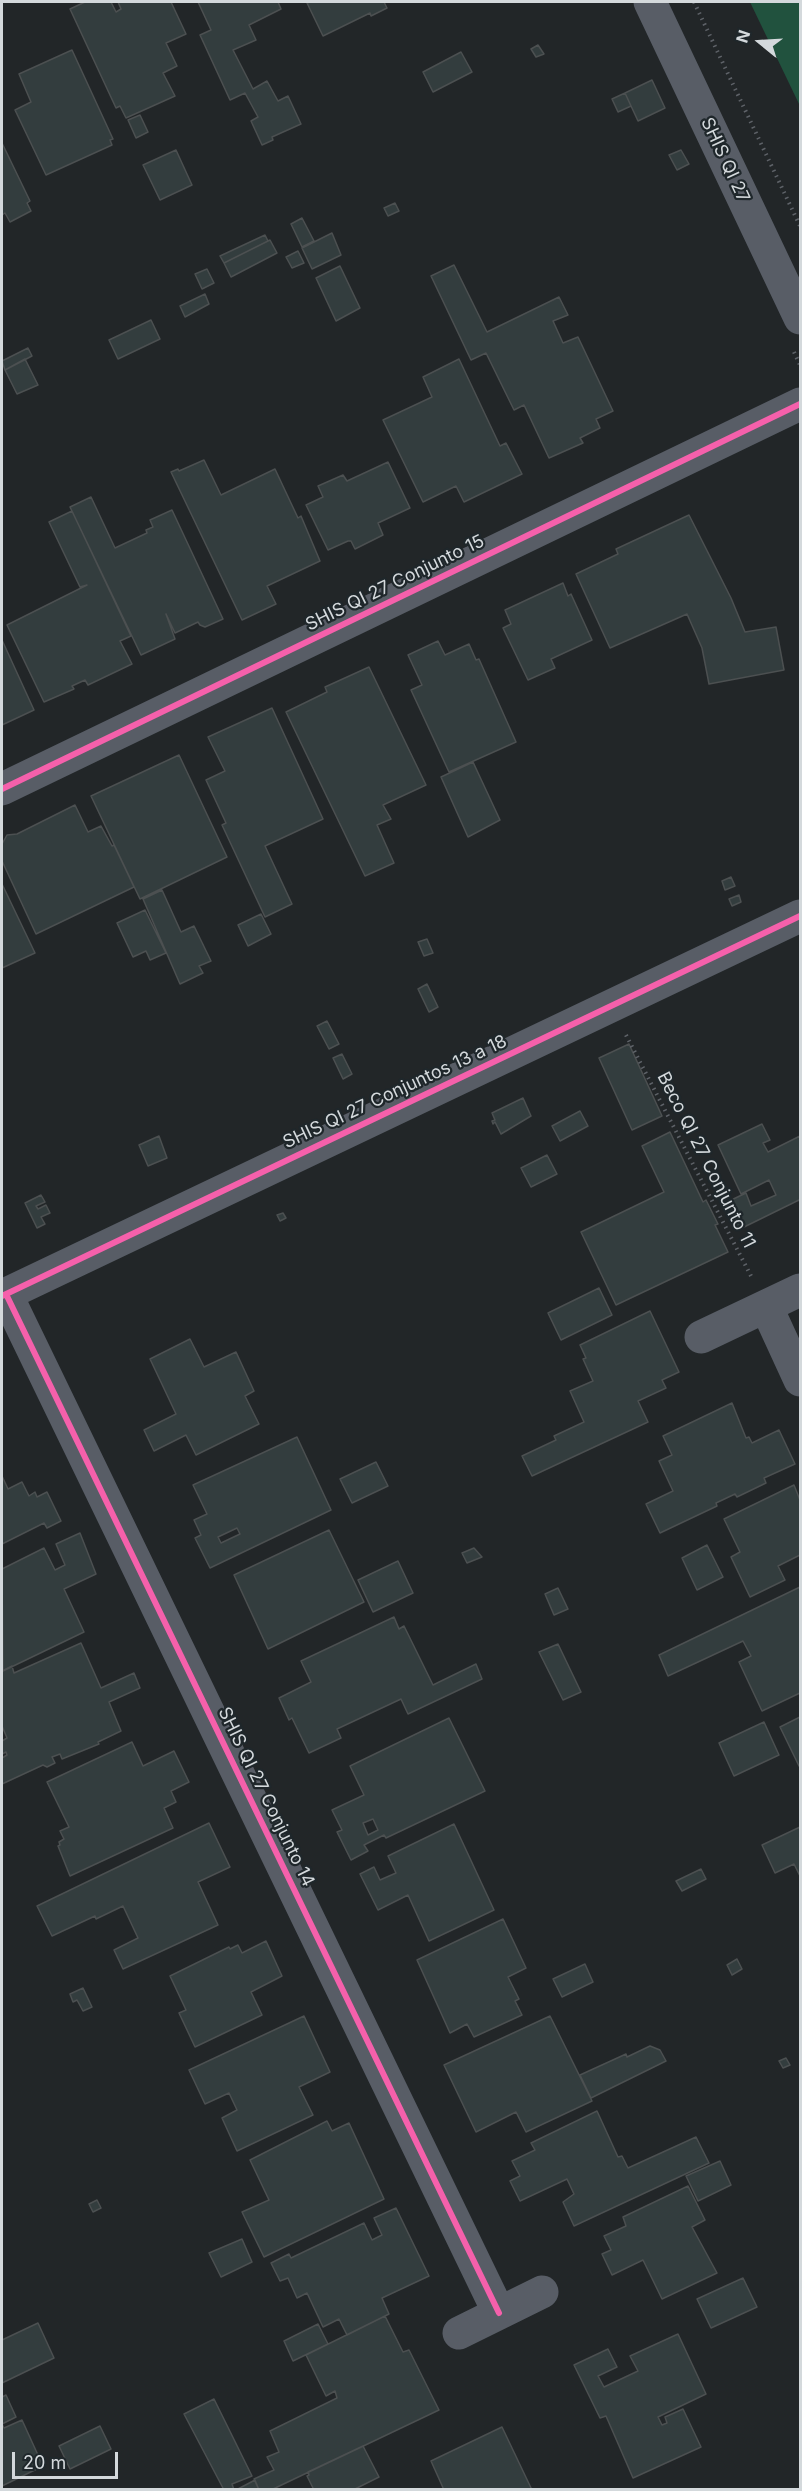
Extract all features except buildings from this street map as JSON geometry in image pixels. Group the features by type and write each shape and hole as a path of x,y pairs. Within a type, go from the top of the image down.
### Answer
{"street":[{"name":"SHIS QI 27","path":"650,2 801,318"},
{"name":"SHIS QI 27 Conjunto 15","path":"2,789 801,404"},
{"name":"SHIS QI 27 Conjuntos 13 a 18","path":"4,1295 801,916"},
{"path":"701,1337 801,1290"},
{"name":"SHIS QI 27 Conjunto 14","path":"4,1295 499,2313"},
{"path":"766,1306 801,1380"},
{"path":"459,2332 542,2292"}],"path":[{"path":"694,2 801,226"}],"green space":[{"path":"750,2 800,2 800,106"}],"cycle path":[{"path":"2,789 800,404"},
{"path":"2,1296 800,916"},
{"path":"6,1294 499,2313"}]}
